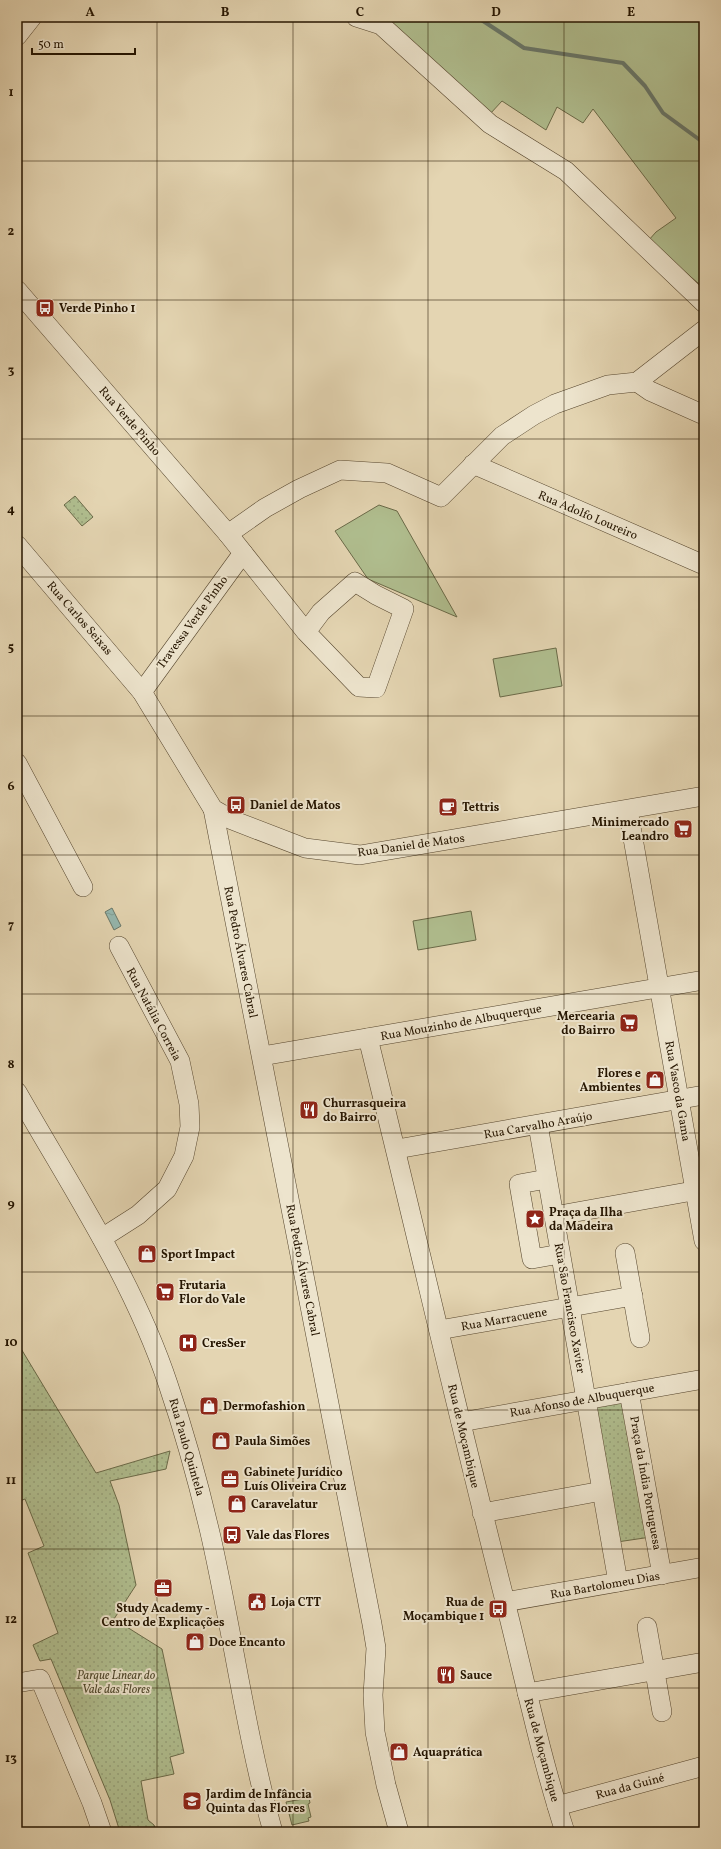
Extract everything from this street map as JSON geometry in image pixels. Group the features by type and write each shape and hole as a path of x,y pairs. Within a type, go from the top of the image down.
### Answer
{"street":[{"path":"17,36 32,17"},
{"path":"356,17 382,25 490,124 566,172 704,303"},
{"name":"Rua Verde Pinho","path":"17,290 228,534 306,632 359,688 376,688 404,609 376,595 355,582 320,612 306,632"},
{"path":"228,534 265,508 299,489 340,470 387,473 441,497 502,436 555,404 608,385 637,382 704,330"},
{"path":"637,382 650,392 704,415"},
{"name":"Rua Adolfo Loureiro","path":"473,464 704,565"},
{"name":"Rua Carlos Seixas","path":"17,545 142,692"},
{"name":"Travessa Verde Pinho","path":"142,692 243,553"},
{"name":"Rua Daniel de Matos","path":"142,692 213,809 232,820 305,848 360,855 704,796"},
{"path":"17,763 83,888"},
{"name":"Rua Pedro Álvares Cabral","path":"213,809 372,1624 376,1648 373,1696 375,1732 386,1785 399,1832"},
{"name":"Rua Vasco da Gama","path":"628,810 679,1100 700,1190 704,1241"},
{"name":"Rua Natália Correia","path":"102,1238 138,1214 167,1189 184,1156 190,1127 189,1104 185,1077 180,1061 119,946"},
{"name":"Rua Mouzinho de Albuquerque","path":"262,1056 704,980"},
{"name":"Rua de Moçambique","path":"368,1038 397,1149 438,1330 482,1513 527,1693 565,1832"},
{"name":"Rua Paulo Quintela","path":"17,1092 102,1238 138,1306 168,1382 193,1461 211,1538 240,1690 273,1832"},
{"name":"Rua Carvalho Araújo","path":"397,1149 704,1095"},
{"name":"Rua São Francisco Xavier","path":"538,1124 586,1400"},
{"path":"547,1179 519,1184 524,1214 532,1259 560,1254"},
{"path":"554,1216 700,1190"},
{"path":"625,1253 640,1338"},
{"name":"Rua Marracuene","path":"438,1330 632,1296"},
{"name":"Rua Afonso de Albuquerque","path":"461,1422 704,1379"},
{"name":"Praça da Índia Portuguesa","path":"629,1392 662,1575"},
{"path":"586,1400 618,1582"},
{"path":"482,1513 602,1491"},
{"name":"Rua Bartolomeu Dias","path":"505,1602 704,1567"},
{"path":"647,1627 662,1712"},
{"path":"527,1693 704,1662"},
{"path":"17,1683 40,1678 92,1803 102,1832"},
{"name":"Rua da Guiné","path":"557,1806 704,1766"}],"green space":[{"path":"377,17 704,17 704,288 648,241 656,232 676,218 593,109 583,123 557,107 546,130 502,101 490,114"},
{"path":"75,496 93,517 82,526 64,505"},
{"path":"379,505 397,511 457,617 368,579 335,531"},
{"path":"556,648 562,686 500,697 493,659"},
{"path":"471,911 476,940 418,950 413,921"},
{"name":"Parque Linear do Vale das Flores","path":"17,1342 96,1473 170,1451 166,1469 110,1481 119,1505 136,1585 114,1619 162,1649 184,1753 170,1757 174,1774 141,1781 148,1820 154,1825 157,1832 120,1832 110,1800 51,1659 40,1661 33,1645 58,1633 28,1553 44,1546 25,1499 17,1502"},
{"path":"628,1398 651,1537 617,1542 593,1404"},
{"path":"309,1798 310,1803 308,1804 311,1817 308,1818 309,1821 292,1825 286,1802"}],"water":[{"path":"112,908 121,926 114,930 105,912"}],"waterway":[{"path":"477,17 524,48 623,63 645,86 663,113 704,143"}],"place":[{"name":"Verde Pinho 1","path":"45,308"},
{"name":"Daniel de Matos","path":"236,805"},
{"name":"Tettris","path":"448,807"},
{"name":"Minimercado Leandro","path":"683,829"},
{"name":"Mercearia do Bairro","path":"629,1023"},
{"name":"Flores e Ambientes","path":"655,1080"},
{"name":"Churrasqueira do Bairro","path":"309,1110"},
{"name":"Praça da Ilha da Madeira","path":"535,1219"},
{"name":"Sport Impact","path":"147,1254"},
{"name":"Frutaria Flor do Vale","path":"165,1292"},
{"name":"CresSer","path":"188,1343"},
{"name":"Dermofashion","path":"209,1406"},
{"name":"Paula Simões","path":"221,1441"},
{"name":"Gabinete Jurídico Luís Oliveira Cruz","path":"230,1479"},
{"name":"Caravelatur","path":"237,1504"},
{"name":"Vale das Flores","path":"232,1535"},
{"name":"Study Academy - Centro de Explicações","path":"163,1588"},
{"name":"Loja CTT","path":"257,1602"},
{"name":"Rua de Moçambique 1","path":"498,1609"},
{"name":"Doce Encanto","path":"195,1642"},
{"name":"Sauce","path":"446,1675"},
{"name":"Aquaprática","path":"399,1752"},
{"name":"Jardim de Infância Quinta das Flores","path":"192,1801"}]}
